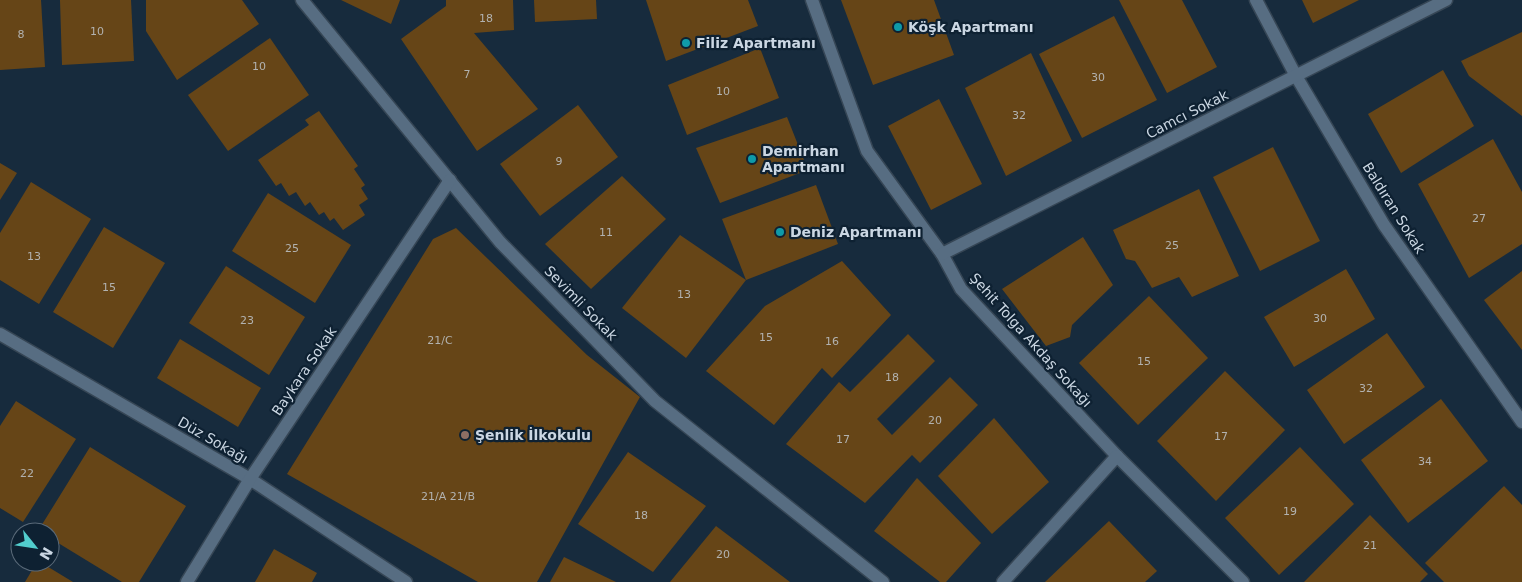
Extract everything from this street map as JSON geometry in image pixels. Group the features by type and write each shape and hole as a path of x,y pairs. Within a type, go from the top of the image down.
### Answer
{"street":[{"name":"Sevimli Sokak","path":"302,0 500,242 655,401 883,582"},
{"name":"Şehit Tolga Akdaş Sokağı","path":"812,0 867,151 942,254 961,289 1117,456 1242,582"},
{"name":"Baldıran Sokak","path":"1256,0 1296,76 1384,225 1522,422"},
{"name":"Camcı Sokak","path":"942,254 1446,0"},
{"name":"Baykara Sokak","path":"187,582 250,479 450,180"},
{"name":"Düz Sokağı","path":"0,334 250,479 406,582"},
{"path":"1003,582 1117,456"}],"building":[{"path":"0,0 41,0 45,67 0,70"},
{"path":"60,0 131,0 134,61 62,65"},
{"path":"146,0 242,0 259,24 177,80 146,31"},
{"path":"341,0 400,0 391,24"},
{"path":"446,0 513,0 514,30 474,33 538,109 477,151 401,39 446,6"},
{"path":"534,0 596,0 597,19 535,22"},
{"name":"Filiz Apartmanı","path":"646,0 748,0 758,26 666,61"},
{"name":"Köşk Apartmanı","path":"841,0 934,0 954,55 873,85"},
{"path":"1119,0 1182,0 1217,67 1167,93"},
{"path":"1302,0 1359,0 1313,23"},
{"path":"1114,16 1157,100 1082,138 1039,54"},
{"path":"1522,32 1522,116 1469,76 1461,61"},
{"path":"270,38 309,95 228,151 188,95"},
{"path":"760,48 779,98 687,135 668,85"},
{"path":"1031,53 1072,141 1006,176 965,88"},
{"path":"1443,70 1474,126 1401,173 1368,114"},
{"path":"939,99 982,184 931,210 888,126"},
{"path":"578,105 618,157 540,216 500,164"},
{"path":"319,111 358,166 354,169 365,185 361,188 368,199 359,205 365,215 343,230 334,218 330,221 324,212 319,215 310,202 305,206 296,192 289,196 281,183 276,186 258,160 309,125 305,120"},
{"name":"Demirhan Apartmanı","path":"787,117 808,170 720,203 696,148"},
{"path":"1493,139 1522,192 1522,244 1469,278 1418,184"},
{"path":"1273,147 1320,241 1260,271 1213,177"},
{"path":"0,163 17,173 0,200"},
{"path":"622,176 666,219 591,289 545,244"},
{"path":"31,182 91,219 39,304 0,280 0,233"},
{"name":"Deniz Apartmanı","path":"816,185 838,244 746,280 722,219"},
{"path":"1199,189 1239,276 1192,297 1179,277 1152,288 1135,261 1126,259 1113,230"},
{"path":"268,193 351,245 315,303 232,251"},
{"path":"104,227 165,263 113,348 53,312"},
{"name":"Şenlik İlkokulu","path":"456,228 587,355 640,397 537,582 478,582 287,474 433,239"},
{"path":"680,235 746,280 686,358 622,308"},
{"path":"1083,237 1113,285 1072,325 1070,337 1046,346 1002,289"},
{"path":"842,261 891,315 832,378 822,368 774,425 706,371 765,306"},
{"path":"226,266 305,317 269,375 189,323"},
{"path":"1346,269 1375,319 1294,367 1264,317"},
{"path":"1522,271 1522,350 1484,300"},
{"path":"1149,296 1208,358 1138,425 1079,363"},
{"path":"1387,333 1425,387 1344,444 1307,390"},
{"path":"908,334 935,361 877,419 892,435 950,377 978,405 920,463 912,455 865,503 786,444 839,382 850,392"},
{"path":"180,339 261,388 238,427 157,378"},
{"path":"1225,371 1285,430 1216,501 1157,441"},
{"path":"1441,399 1488,461 1408,523 1361,460"},
{"path":"16,401 76,439 23,522 0,508 0,426"},
{"path":"994,418 1049,482 992,534 938,476"},
{"path":"90,447 186,506 139,582 122,582 60,544 60,522 44,522"},
{"path":"1300,447 1354,504 1279,575 1225,518"},
{"path":"628,452 706,506 653,572 578,524"},
{"path":"917,478 981,543 946,582 940,582 874,531"},
{"path":"1504,486 1522,505 1522,582 1444,582 1425,563"},
{"path":"1370,515 1428,574 1420,582 1304,582"},
{"path":"1109,521 1157,571 1145,582 1045,582"},
{"path":"716,526 790,582 670,582"},
{"path":"274,549 317,573 312,582 255,582"},
{"path":"564,557 616,582 550,582"},
{"path":"31,572 56,572 73,582 25,582"}],"place":[{"name":"Köşk Apartmanı","path":"898,27"},
{"name":"Filiz Apartmanı","path":"686,43"},
{"name":"Demirhan Apartmanı","path":"752,159"},
{"name":"Deniz Apartmanı","path":"780,232"},
{"name":"Şenlik İlkokulu","path":"465,435"}]}
